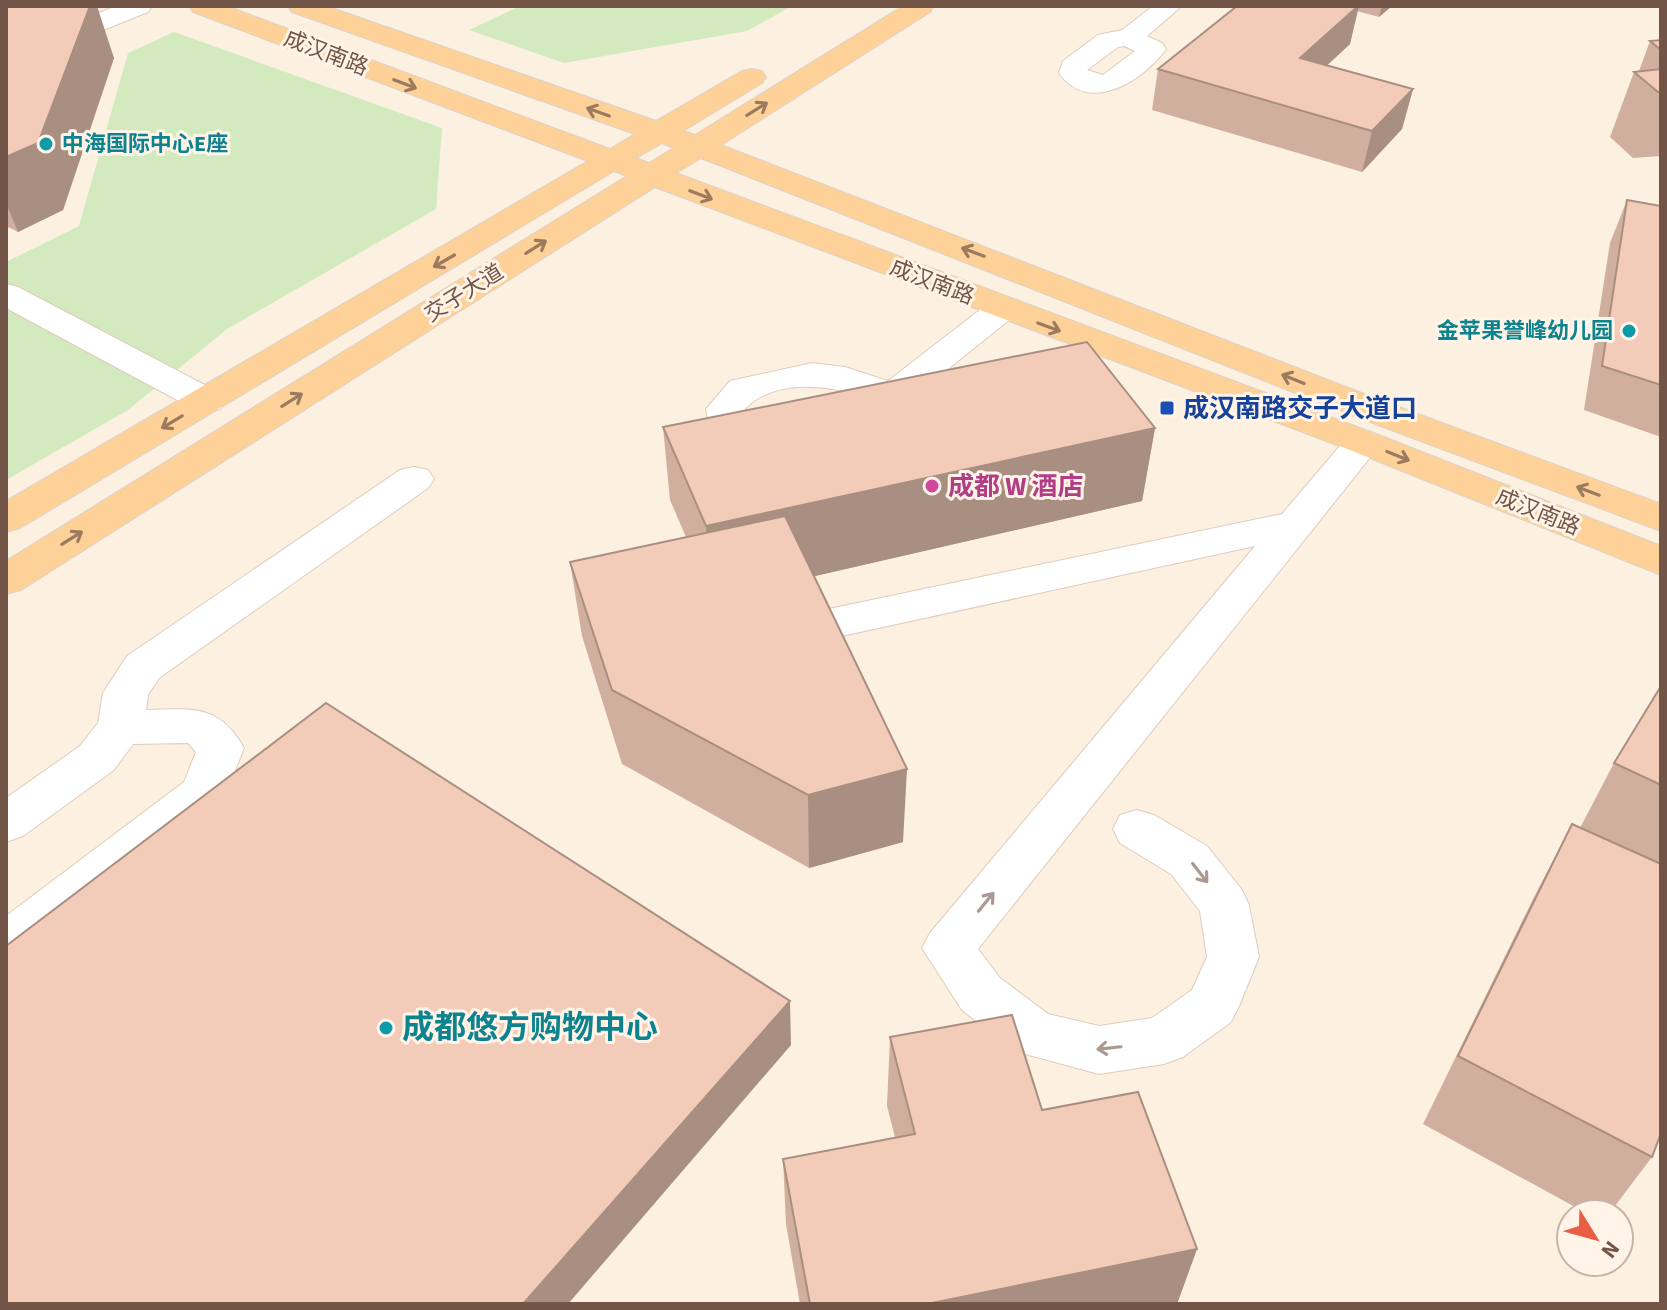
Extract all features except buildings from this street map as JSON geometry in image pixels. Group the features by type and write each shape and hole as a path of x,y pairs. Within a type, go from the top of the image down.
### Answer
{"main road":[{"name":"成汉南路","path":"202,6 1002,309 1363,442 1661,561"},
{"name":"成汉南路","path":"301,6 698,146 1359,405 1661,518"},
{"name":"交子大道","path":"6,519 871,6"},
{"name":"交子大道","path":"6,580 921,6"}],"lane":[{"path":"6,61 139,6"},
{"path":"1128,38 1169,6"},
{"path":"6,294 207,401"},
{"path":"892,395 845,378 812,374 743,389 725,409 730,431 760,446 822,437 860,421 1002,309"},
{"path":"1137,829 1189,860 1224,905 1233,957 1212,1006 1164,1040 1099,1050 1033,1034 981,994 948,948 1363,442"},
{"path":"6,823 97,758 120,727 126,693 143,667 414,479"},
{"path":"805,629 1296,524"},
{"path":"6,945 204,793 221,748 199,726 120,727"}],"green space":[{"path":"520,6 792,6 747,31 564,63 469,30"},
{"path":"174,32 442,128 436,209 227,329 128,410 6,480 6,262 79,226 128,53"}],"place":[{"name":"中海国际中心E座","path":"46,144"},
{"name":"金苹果誉峰幼儿园","path":"1629,331"},
{"name":"成汉南路交子大道口","path":"1167,408"},
{"name":"成都 W 酒店","path":"932,486"},
{"name":"成都悠方购物中心","path":"386,1028"}]}
